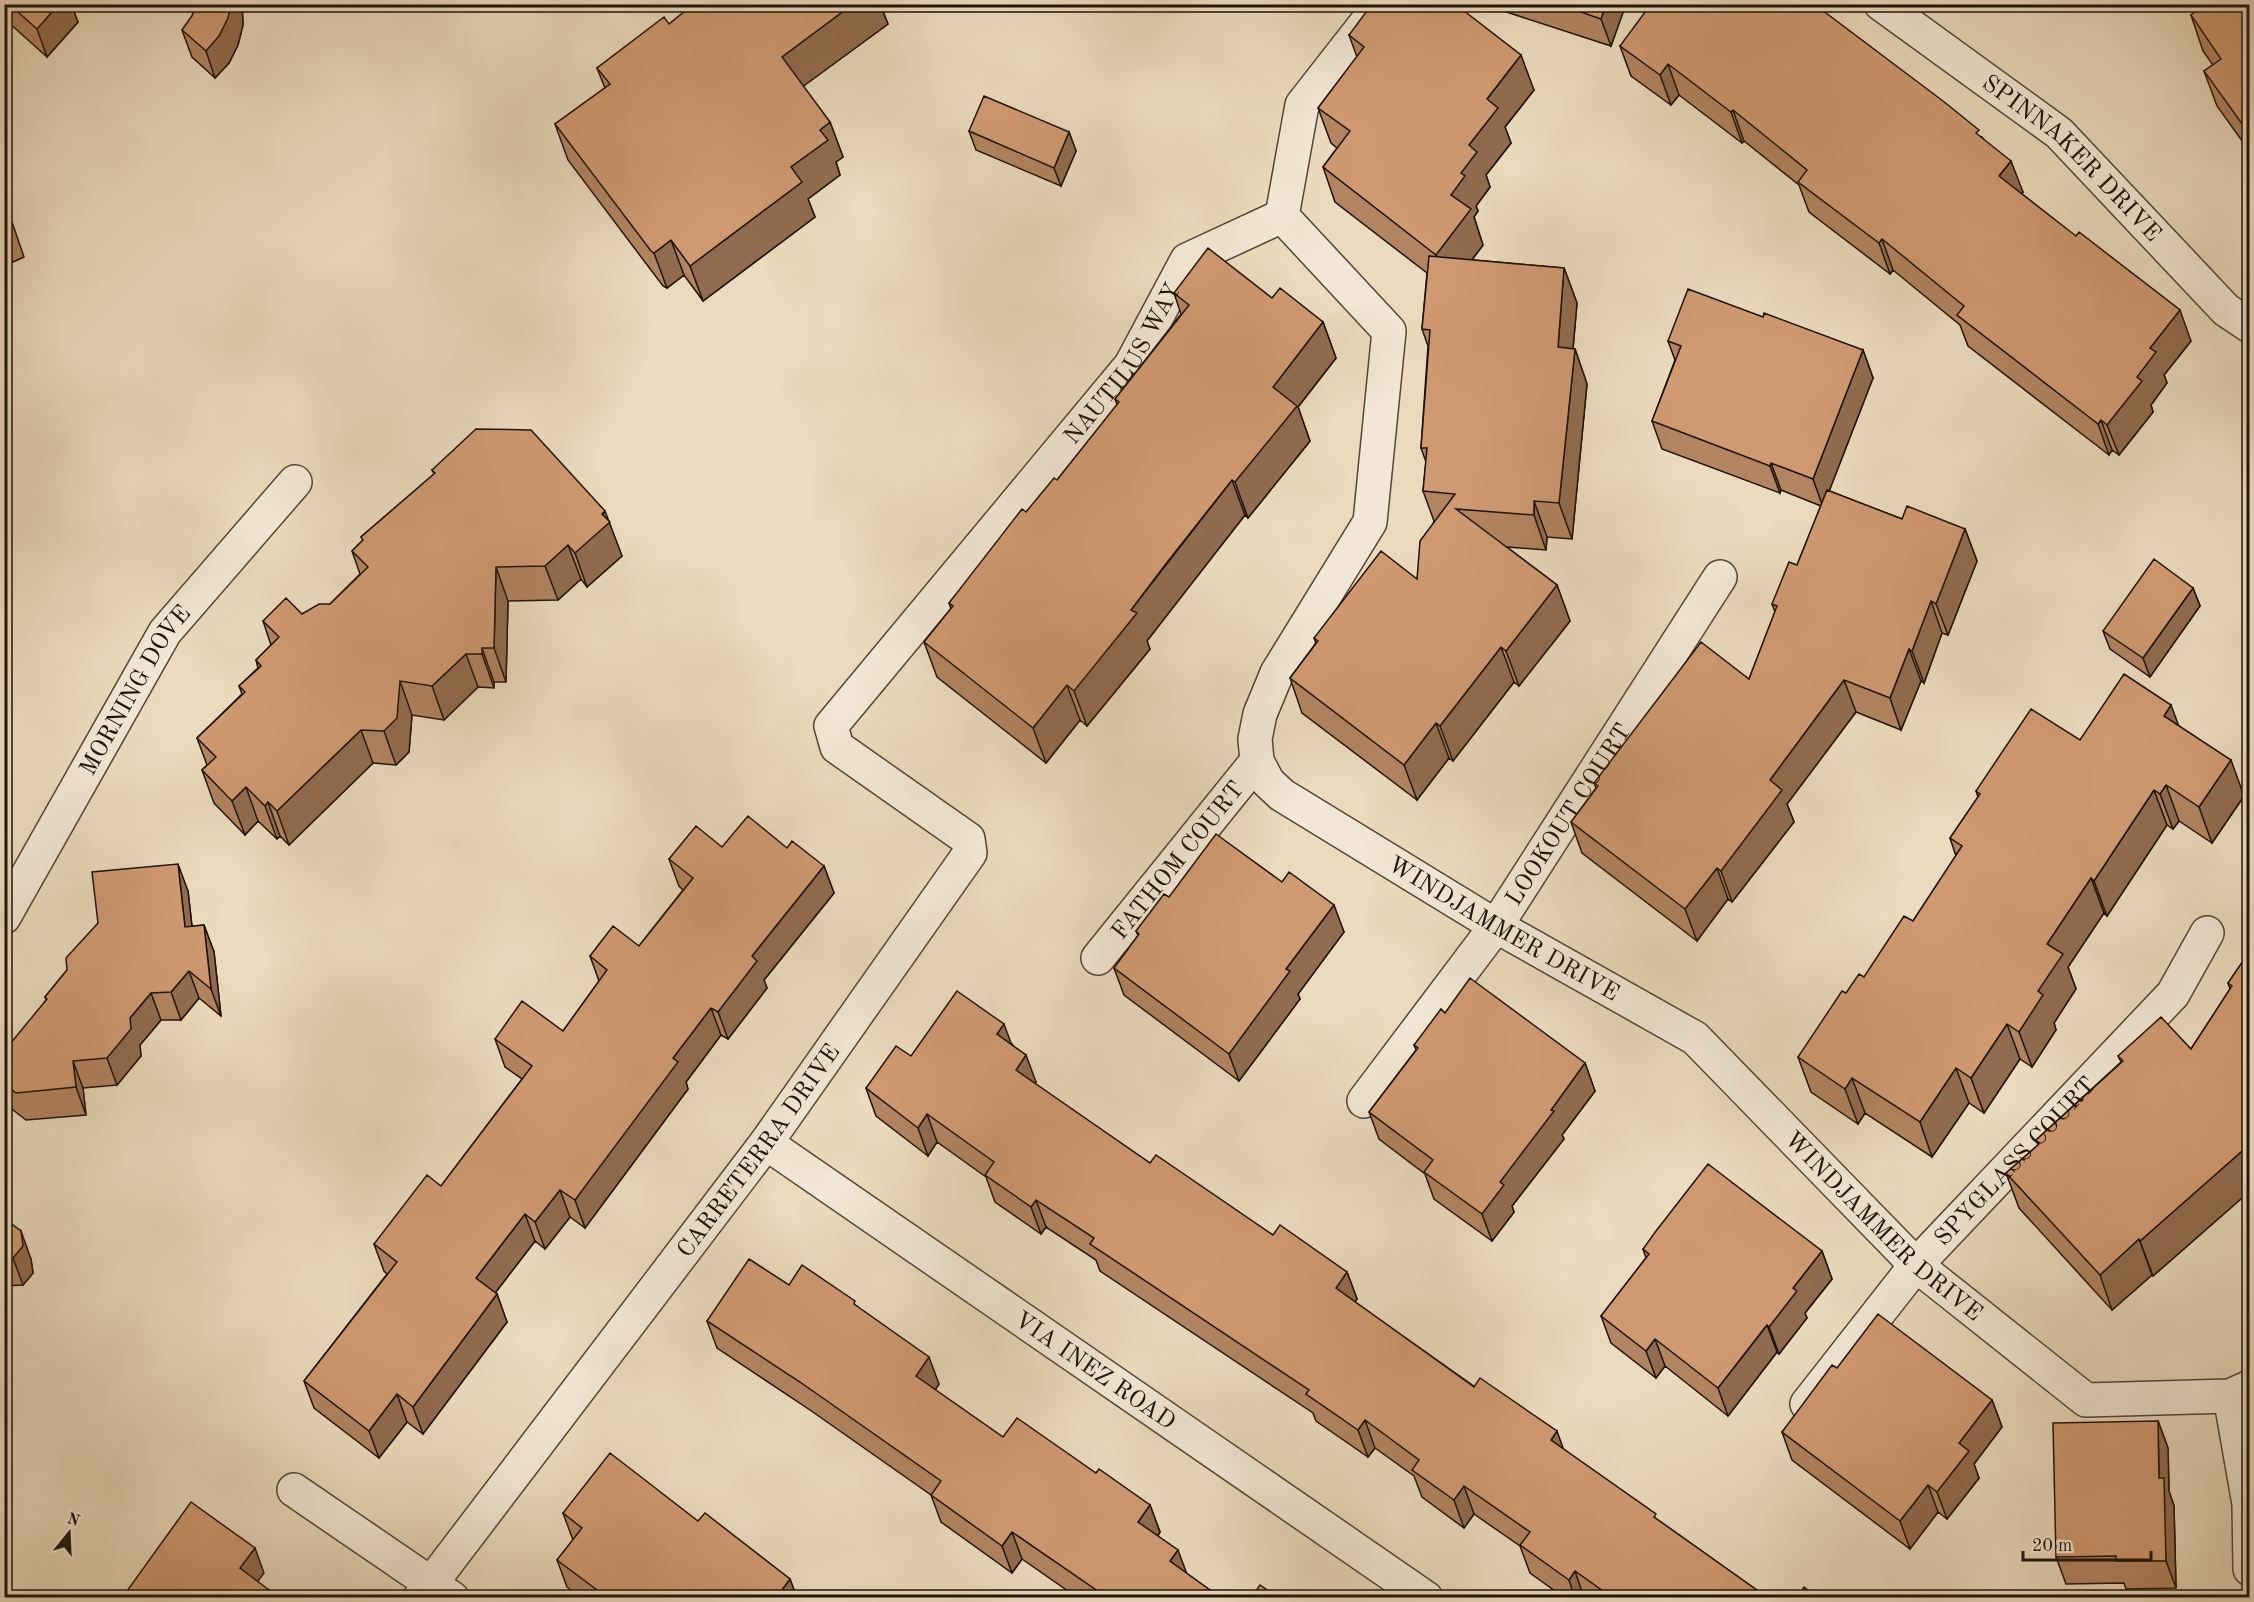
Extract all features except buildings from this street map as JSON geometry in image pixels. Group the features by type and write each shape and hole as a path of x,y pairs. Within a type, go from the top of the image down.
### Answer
{"street":[{"path":"1257,761 1255,739 1260,714 1277,673 1370,522 1389,331 1282,216 1302,105 1381,4"},
{"name":"SPINNAKER DRIVE","path":"1881,4 2059,133 2226,310 2250,326"},
{"name":"NAUTILUS WAY","path":"831,726 1131,365 1187,260 1282,216"},
{"name":"MORNING DOVE","path":"4,917 165,632 295,482"},
{"name":"LOOKOUT COURT","path":"1364,1101 1496,926 1720,577"},
{"name":"CARRETERRA DRIVE","path":"435,1592 766,1143 970,853 968,839 837,747 831,726"},
{"name":"WINDJAMMER DRIVE","path":"1257,761 1268,782 1282,795 1496,926 1695,1038 1916,1265 2086,1400 2240,1391"},
{"name":"FATHOM COURT","path":"1098,958 1257,761"},
{"name":"SPYGLASS COURT","path":"1797,1418 1916,1265 2173,994 2207,933"},
{"name":"VIA INEZ ROAD","path":"766,1143 1426,1598"},
{"path":"2240,1391 2249,1504 2250,1569"},
{"path":"294,1490 435,1592"}]}
